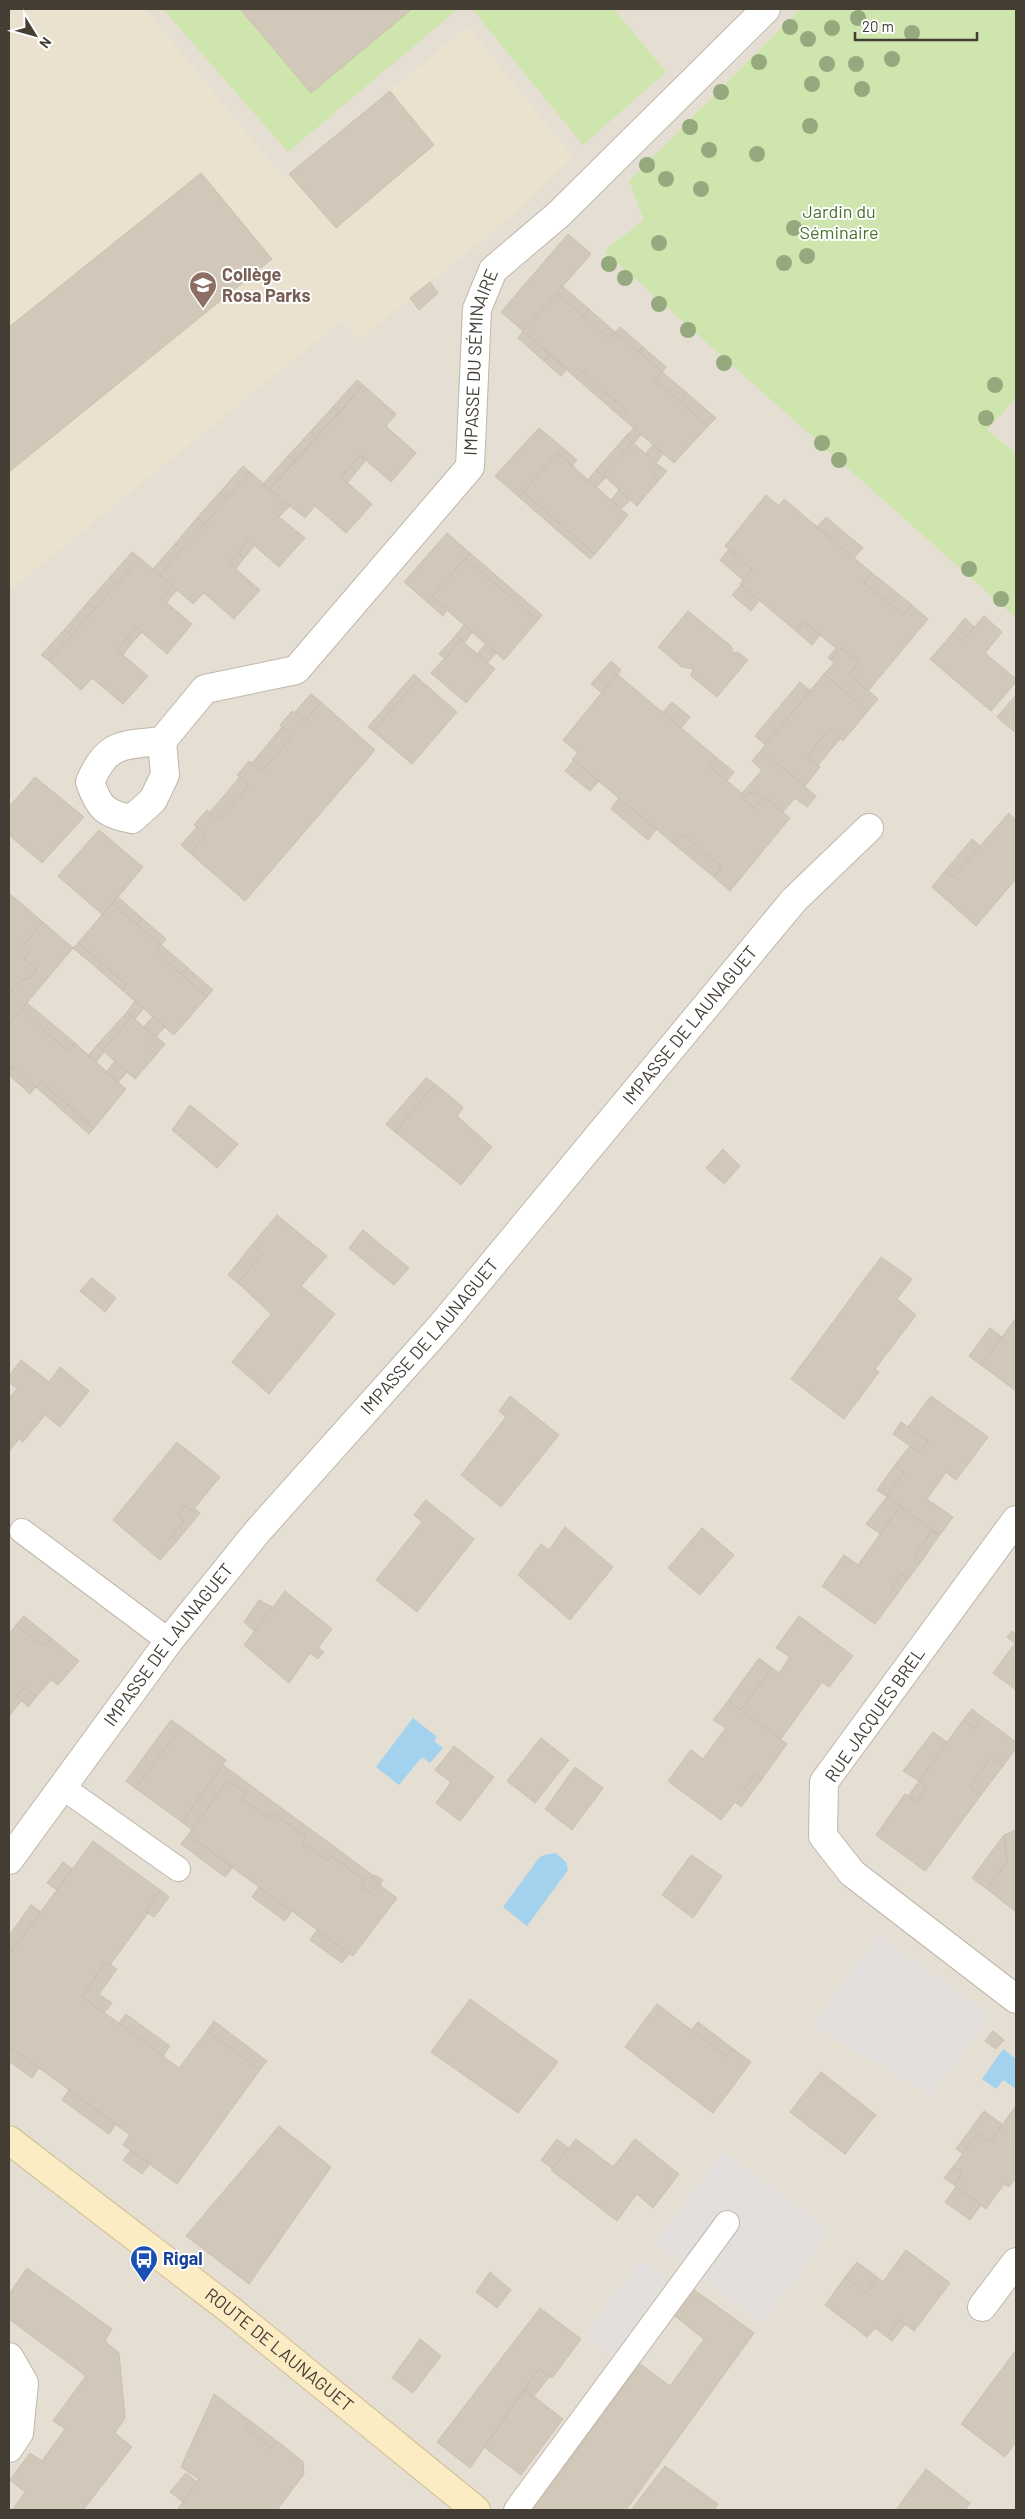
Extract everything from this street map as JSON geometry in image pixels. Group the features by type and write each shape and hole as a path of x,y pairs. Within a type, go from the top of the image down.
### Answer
{"main road":[{"name":"ROUTE DE LAUNAGUET","path":"9,2140 221,2303 476,2510"}],"street":[{"name":"IMPASSE DU SÉMINAIRE","path":"162,741 205,689 296,670 470,467 477,309 493,270 559,214 766,9"},
{"name":"IMPASSE DE LAUNAGUET","path":"9,1860 168,1641 257,1532 449,1318 794,900 869,828"},
{"name":"RUE JACQUES BREL","path":"1016,1520 824,1782 823,1836 852,1873 1016,1999"},
{"path":"982,2307 1016,2262"},
{"path":"9,2357 24,2383 20,2433 9,2448"}],"lane":[{"path":"22,1531 168,1641"},
{"path":"62,1787 178,1869"},
{"path":"516,2510 727,2223"}],"shaded area":[{"path":"9,9 1016,9 1016,2510 9,2510"},
{"name":"Collège Rosa Parks","path":"9,9 146,9 284,178 468,26 573,157 516,213 359,340 342,321 9,591"},
{"path":"878,1934 991,2016 931,2096 812,2026"},
{"path":"723,2151 831,2230 762,2324 654,2243"},
{"path":"641,2259 669,2280 612,2356 584,2335"}],"green space":[{"path":"163,9 458,9 288,152"},
{"path":"472,9 614,9 666,72 583,145"},
{"name":"Jardin du Séminaire","path":"800,9 1016,9 1016,398 987,430 1016,453 1016,618 604,251 644,220 629,181"}],"water":[{"path":"413,1718 437,1737 434,1741 443,1748 430,1763 422,1757 399,1785 376,1767"},
{"path":"556,1853 566,1862 568,1870 527,1926 503,1907 539,1858"},
{"path":"1003,2049 1016,2059 1016,2089 1003,2080 996,2089 982,2079"}],"building":[{"path":"240,9 412,9 311,93"},
{"path":"390,91 434,145 336,228 289,174"},
{"path":"201,173 272,259 9,472 9,327"},
{"path":"568,234 591,254 523,331 501,312"},
{"path":"430,282 438,293 419,310 410,298"},
{"path":"562,286 589,309 584,316 557,293"},
{"path":"557,293 609,339 615,332 662,372 654,380 708,426 674,463 621,417 627,411 582,371 576,378 523,331"},
{"path":"589,309 615,332 609,339 584,316"},
{"path":"620,327 643,347 639,352 615,332"},
{"path":"523,331 550,354 544,361 518,338"},
{"path":"643,347 666,367 662,372 639,352"},
{"path":"550,354 567,369 561,376 544,361"},
{"path":"582,371 605,392 599,398 576,378"},
{"path":"662,372 687,393 680,401 654,380"},
{"path":"357,380 363,385 340,412 333,407"},
{"path":"363,385 396,414 386,426 416,453 391,482 360,455 341,477 372,504 346,533 315,506 305,518 269,489"},
{"path":"605,392 627,411 621,417 599,398"},
{"path":"687,393 716,418 708,426 680,401"},
{"path":"333,407 340,412 317,437 310,432"},
{"path":"539,428 562,447 519,497 495,476"},
{"path":"634,428 641,435 634,443 626,436"},
{"path":"310,432 317,437 295,462 288,456"},
{"path":"626,436 632,442 603,475 596,470"},
{"path":"632,442 660,466 651,475 658,481 637,506 603,475"},
{"path":"653,445 663,454 657,462 646,453"},
{"path":"562,447 577,460 572,466 558,453"},
{"path":"558,453 628,515 595,554 523,492"},
{"path":"360,455 366,460 356,472 351,467"},
{"path":"288,456 295,462 269,489 263,484"},
{"path":"243,466 250,472 227,498 220,492"},
{"path":"660,466 667,471 658,481 651,475"},
{"path":"351,467 356,472 347,483 341,477"},
{"path":"596,470 605,478 597,487 588,480"},
{"path":"250,472 284,501 273,512 305,538 279,567 248,540 229,563 260,590 234,619 204,593 193,604 160,575"},
{"path":"619,490 630,500 621,509 611,500"},
{"path":"220,492 227,498 205,524 197,518"},
{"path":"523,492 595,554 590,559 519,497"},
{"path":"766,495 779,506 784,499 872,573 864,583 903,615 912,605 928,619 868,691 849,674 859,663 841,648 831,660 828,658 836,648 804,622 796,631 740,584 752,569 725,546"},
{"path":"284,501 290,506 279,517 273,512"},
{"path":"826,517 863,548 854,558 817,527"},
{"path":"197,518 205,524 182,549 175,544"},
{"path":"447,533 470,553 427,602 404,582"},
{"path":"248,540 254,546 244,558 238,553"},
{"path":"175,544 182,549 160,575 153,569"},
{"path":"729,549 752,569 743,580 720,560"},
{"path":"132,552 140,558 117,584 110,577"},
{"path":"238,553 244,558 236,569 229,563"},
{"path":"470,553 542,615 538,620 465,558"},
{"path":"140,558 172,586 161,598 192,624 167,654 136,627 117,650 148,676 123,704 92,678 81,690 49,661"},
{"path":"465,558 538,620 504,660 432,597"},
{"path":"872,573 912,605 903,615 864,583"},
{"path":"110,577 117,584 94,609 87,603"},
{"path":"741,585 759,600 751,611 732,595"},
{"path":"172,586 177,590 166,603 161,598"},
{"path":"432,597 447,610 443,616 427,602"},
{"path":"87,603 94,609 72,635 64,630"},
{"path":"688,611 731,646 733,653 738,652 748,660 717,697 691,676 693,669 682,667 658,647"},
{"path":"984,616 1002,632 985,653 1016,679 1016,682 991,711 930,659 953,633 962,641"},
{"path":"965,618 974,627 962,641 953,633"},
{"path":"804,622 820,635 812,645 796,631"},
{"path":"464,625 472,632 465,642 456,635"},
{"path":"136,627 142,632 132,643 127,638"},
{"path":"64,630 72,635 49,661 41,655"},
{"path":"456,635 461,640 445,659 439,654"},
{"path":"127,638 132,643 123,655 117,650"},
{"path":"461,640 495,669 466,703 431,673"},
{"path":"486,644 496,653 488,662 478,653"},
{"path":"841,648 859,663 849,674 878,699 868,711 824,674 834,663 831,660"},
{"path":"611,661 621,670 602,693 591,684"},
{"path":"414,674 419,679 373,731 368,727"},
{"path":"617,674 717,758 710,767 742,793 750,784 758,791 754,796 749,792 743,799 754,808 765,797 790,818 730,891 714,877 722,867 683,834 674,844 572,759 578,753 563,740"},
{"path":"824,674 868,711 843,741 829,729 807,757 820,767 805,786 761,750"},
{"path":"419,679 457,712 412,764 373,731"},
{"path":"800,682 811,691 765,745 755,736"},
{"path":"311,694 321,702 305,721 295,712"},
{"path":"1016,695 1016,733 997,717"},
{"path":"321,702 375,750 245,901 190,853 206,835 194,825 207,810 218,820 249,786 237,775 249,761 262,771 292,736 280,725 292,711 305,721"},
{"path":"672,702 690,717 681,728 663,712"},
{"path":"282,727 292,736 262,771 252,763"},
{"path":"829,729 840,739 818,765 807,757"},
{"path":"761,750 816,796 807,807 795,798 783,812 765,797 754,808 743,799 749,792 754,796 758,791 750,784 762,770 752,761"},
{"path":"717,758 734,772 727,781 710,767"},
{"path":"574,760 599,781 590,791 565,771"},
{"path":"35,777 84,817 42,863 9,835 9,807"},
{"path":"240,777 249,786 218,820 210,812"},
{"path":"619,798 657,829 648,840 611,809"},
{"path":"1009,813 1016,820 1016,879 976,926 932,887 945,871 953,877"},
{"path":"197,827 206,835 190,853 181,845"},
{"path":"99,830 143,867 103,915 58,876"},
{"path":"683,834 722,867 714,877 674,844"},
{"path":"972,839 980,846 953,877 945,871"},
{"path":"9,893 43,922 23,945 30,951 24,959 37,970 30,978 21,980 9,994"},
{"path":"118,897 142,918 137,925 112,903"},
{"path":"112,903 161,945 156,952 207,997 174,1035 122,990 126,984 78,943"},
{"path":"142,918 166,939 161,945 137,925"},
{"path":"43,922 73,948 9,1024 9,994 21,980 30,978 37,970 24,959 30,951 23,945"},
{"path":"78,943 103,964 98,969 73,948"},
{"path":"161,945 187,967 181,974 156,952"},
{"path":"103,964 126,984 122,990 98,969"},
{"path":"187,967 213,990 207,997 181,974"},
{"path":"135,1001 144,1008 135,1019 127,1012"},
{"path":"27,1003 50,1022 44,1030 21,1010"},
{"path":"21,1010 68,1051 75,1043 126,1089 94,1128 41,1082 36,1087 9,1064 9,1024"},
{"path":"127,1012 132,1017 102,1050 97,1045"},
{"path":"153,1016 165,1027 156,1037 144,1027"},
{"path":"132,1017 159,1039 149,1049 156,1055 135,1079 102,1050"},
{"path":"50,1022 75,1043 68,1051 44,1030"},
{"path":"159,1039 165,1044 156,1055 149,1049"},
{"path":"97,1045 104,1052 96,1062 88,1056"},
{"path":"115,1061 127,1072 118,1082 106,1072"},
{"path":"11,1066 36,1087 30,1094 9,1075"},
{"path":"426,1078 435,1084 395,1132 386,1124"},
{"path":"41,1082 68,1105 63,1111 36,1087"},
{"path":"435,1084 463,1107 457,1116 492,1147 461,1185 395,1132"},
{"path":"68,1105 94,1128 89,1134 63,1111"},
{"path":"190,1105 238,1144 217,1168 172,1130"},
{"path":"723,1149 740,1166 724,1184 706,1168"},
{"path":"277,1215 327,1256 301,1286 335,1314 269,1394 232,1362 271,1314 238,1283 263,1253 252,1245"},
{"path":"363,1230 409,1268 394,1285 349,1248"},
{"path":"252,1245 263,1253 238,1283 228,1275"},
{"path":"881,1257 912,1279 897,1299 916,1315 875,1369 879,1372 844,1419 791,1379"},
{"path":"92,1278 116,1298 105,1312 80,1291"},
{"path":"1016,1318 1016,1391 981,1365"},
{"path":"990,1328 1002,1337 981,1365 969,1356"},
{"path":"21,1360 49,1382 60,1367 89,1391 60,1427 45,1415 23,1442 19,1439 9,1451 9,1398 17,1389 9,1382 9,1376"},
{"path":"510,1396 559,1435 501,1507 461,1475 506,1417 499,1411"},
{"path":"931,1396 988,1437 956,1480 946,1472 927,1499 953,1517 940,1535 886,1496 904,1472 895,1465 910,1446 919,1452 928,1441 908,1427"},
{"path":"901,1422 928,1441 919,1452 893,1434"},
{"path":"177,1442 220,1477 192,1511 185,1506 177,1515 184,1521 171,1536 177,1541 160,1560 113,1520"},
{"path":"895,1465 904,1472 886,1496 877,1490"},
{"path":"887,1497 900,1506 881,1534 866,1524"},
{"path":"426,1500 474,1539 417,1612 376,1580 422,1522 414,1515"},
{"path":"185,1506 192,1511 194,1508 200,1513 177,1541 171,1536 184,1521 177,1515"},
{"path":"900,1506 940,1535 932,1531 914,1556 921,1562 908,1579 902,1574 891,1588 898,1593 875,1624 822,1586 844,1555 858,1565"},
{"path":"565,1527 613,1567 570,1620 518,1575 541,1544 549,1550"},
{"path":"702,1528 734,1555 700,1595 668,1568"},
{"path":"932,1531 939,1536 921,1562 914,1556"},
{"path":"902,1574 908,1579 898,1593 891,1588"},
{"path":"285,1591 332,1629 318,1648 324,1652 318,1659 310,1653 289,1683 244,1645"},
{"path":"259,1600 272,1607 254,1631 244,1622"},
{"path":"24,1616 51,1638 44,1647 16,1625"},
{"path":"799,1616 853,1656 829,1687 822,1682 781,1739 741,1710 772,1668 779,1673 790,1657 776,1648"},
{"path":"16,1625 44,1647 51,1638 79,1661 58,1685 51,1680 36,1697 24,1687 17,1696 22,1700 9,1716 9,1634"},
{"path":"1012,1631 1016,1634 1015,1643 1007,1637"},
{"path":"1016,1642 1016,1690 993,1673"},
{"path":"759,1658 772,1668 741,1710 728,1701"},
{"path":"24,1687 36,1697 28,1707 17,1696"},
{"path":"728,1701 787,1744 762,1779 755,1774 744,1789 751,1794 741,1807 735,1802 721,1820 668,1781 691,1750 703,1759 726,1728 713,1720"},
{"path":"972,1709 982,1717 974,1728 963,1720"},
{"path":"982,1717 1016,1742 1016,1748 1003,1766 991,1757 970,1787 981,1795 925,1871 876,1835 905,1794 916,1802 927,1787 919,1781 963,1720 974,1728"},
{"path":"171,1720 181,1727 135,1788 126,1781"},
{"path":"181,1727 226,1760 182,1822 135,1788"},
{"path":"933,1732 947,1742 919,1781 903,1771"},
{"path":"541,1738 569,1760 535,1803 507,1781"},
{"path":"454,1746 494,1777 460,1821 436,1803 451,1782 435,1770"},
{"path":"991,1757 1003,1766 981,1795 970,1787"},
{"path":"223,1765 374,1876 372,1878 379,1883 371,1893 361,1886 365,1880 332,1856 328,1861 302,1843 306,1837 272,1812 268,1818 242,1799 247,1794 228,1780 192,1830 182,1822"},
{"path":"575,1767 603,1788 572,1830 545,1809"},
{"path":"755,1774 762,1779 751,1794 744,1789"},
{"path":"228,1780 247,1794 242,1799 268,1818 272,1812 306,1837 302,1843 328,1861 332,1856 365,1880 361,1886 371,1893 379,1883 372,1878 375,1875 383,1880 380,1885 397,1898 353,1956 188,1835"},
{"path":"919,1781 927,1787 916,1802 908,1796"},
{"path":"1016,1830 1016,1912 987,1889 1007,1862 1004,1835"},
{"path":"188,1835 233,1867 225,1877 181,1844"},
{"path":"1004,1835 1007,1862 987,1889 972,1878"},
{"path":"93,1841 160,1890 145,1911 148,1913 110,1965 106,1962 82,1996 179,2068 207,2031 260,2070 177,2184 123,2145 130,2135 12,2048 9,2053 9,1950 11,1952"},
{"path":"691,1855 722,1876 693,1918 662,1895"},
{"path":"63,1862 72,1869 57,1890 47,1883"},
{"path":"259,1887 292,1911 285,1921 252,1897"},
{"path":"160,1890 169,1897 154,1917 145,1911"},
{"path":"31,1905 41,1912 11,1952 9,1950 9,1936"},
{"path":"317,1930 349,1954 342,1963 310,1940"},
{"path":"106,1962 117,1969 99,1994 112,2003 104,2013 82,1996"},
{"path":"470,1999 558,2062 518,2113 431,2052"},
{"path":"657,2004 726,2056 732,2048 751,2062 713,2113 625,2047"},
{"path":"126,2014 170,2046 163,2056 119,2023"},
{"path":"214,2021 267,2061 260,2070 207,2031"},
{"path":"698,2022 732,2048 726,2056 692,2029"},
{"path":"993,2031 1004,2040 996,2049 985,2041"},
{"path":"12,2048 39,2068 32,2078 9,2061 9,2053"},
{"path":"821,2072 876,2115 845,2154 790,2112"},
{"path":"69,2090 116,2124 109,2134 62,2100"},
{"path":"1015,2107 1016,2178 1009,2187 1004,2184 986,2209 954,2185 962,2173 953,2167 978,2133 990,2142"},
{"path":"984,2111 1002,2124 990,2142 978,2133 962,2153 956,2149"},
{"path":"279,2126 331,2167 249,2284 186,2236"},
{"path":"557,2139 568,2148 552,2168 541,2160"},
{"path":"576,2139 613,2167 635,2139 679,2174 653,2208 637,2194 617,2221 551,2170"},
{"path":"131,2150 150,2164 142,2174 123,2160"},
{"path":"953,2167 962,2173 954,2185 944,2178"},
{"path":"956,2187 981,2205 970,2220 945,2202"},
{"path":"906,2250 950,2283 914,2331 899,2320 887,2337 875,2328 867,2337 825,2305 845,2277 866,2293 877,2277 883,2282"},
{"path":"857,2262 877,2277 866,2293 845,2277"},
{"path":"27,2268 112,2329 105,2341 119,2353 125,2418 115,2433 132,2447 83,2510 12,2510 25,2492 10,2480 30,2453 42,2461 65,2429 53,2421 86,2376 9,2319 9,2294"},
{"path":"490,2272 511,2290 497,2308 476,2292"},
{"path":"689,2286 754,2333 626,2510 533,2510 640,2364 670,2386 704,2339 670,2312"},
{"path":"540,2308 581,2339 552,2378 539,2369 470,2468 437,2442"},
{"path":"899,2320 905,2324 892,2341 887,2337"},
{"path":"420,2339 441,2356 413,2393 392,2378"},
{"path":"1016,2350 1016,2442 1005,2457 961,2424"},
{"path":"539,2369 550,2376 533,2397 524,2389"},
{"path":"524,2389 563,2419 521,2475 484,2447"},
{"path":"214,2394 249,2420 245,2428 272,2448 277,2441 303,2462 304,2474 277,2510 177,2510 199,2479 181,2467"},
{"path":"249,2420 277,2441 272,2448 245,2428"},
{"path":"665,2466 718,2504 714,2510 631,2510"},
{"path":"926,2469 970,2503 965,2510 896,2510"},
{"path":"186,2473 197,2482 183,2502 170,2492"}],"place":[{"name":"Collège Rosa Parks","path":"203,309"},
{"name":"Rigal","path":"144,2283"}]}
